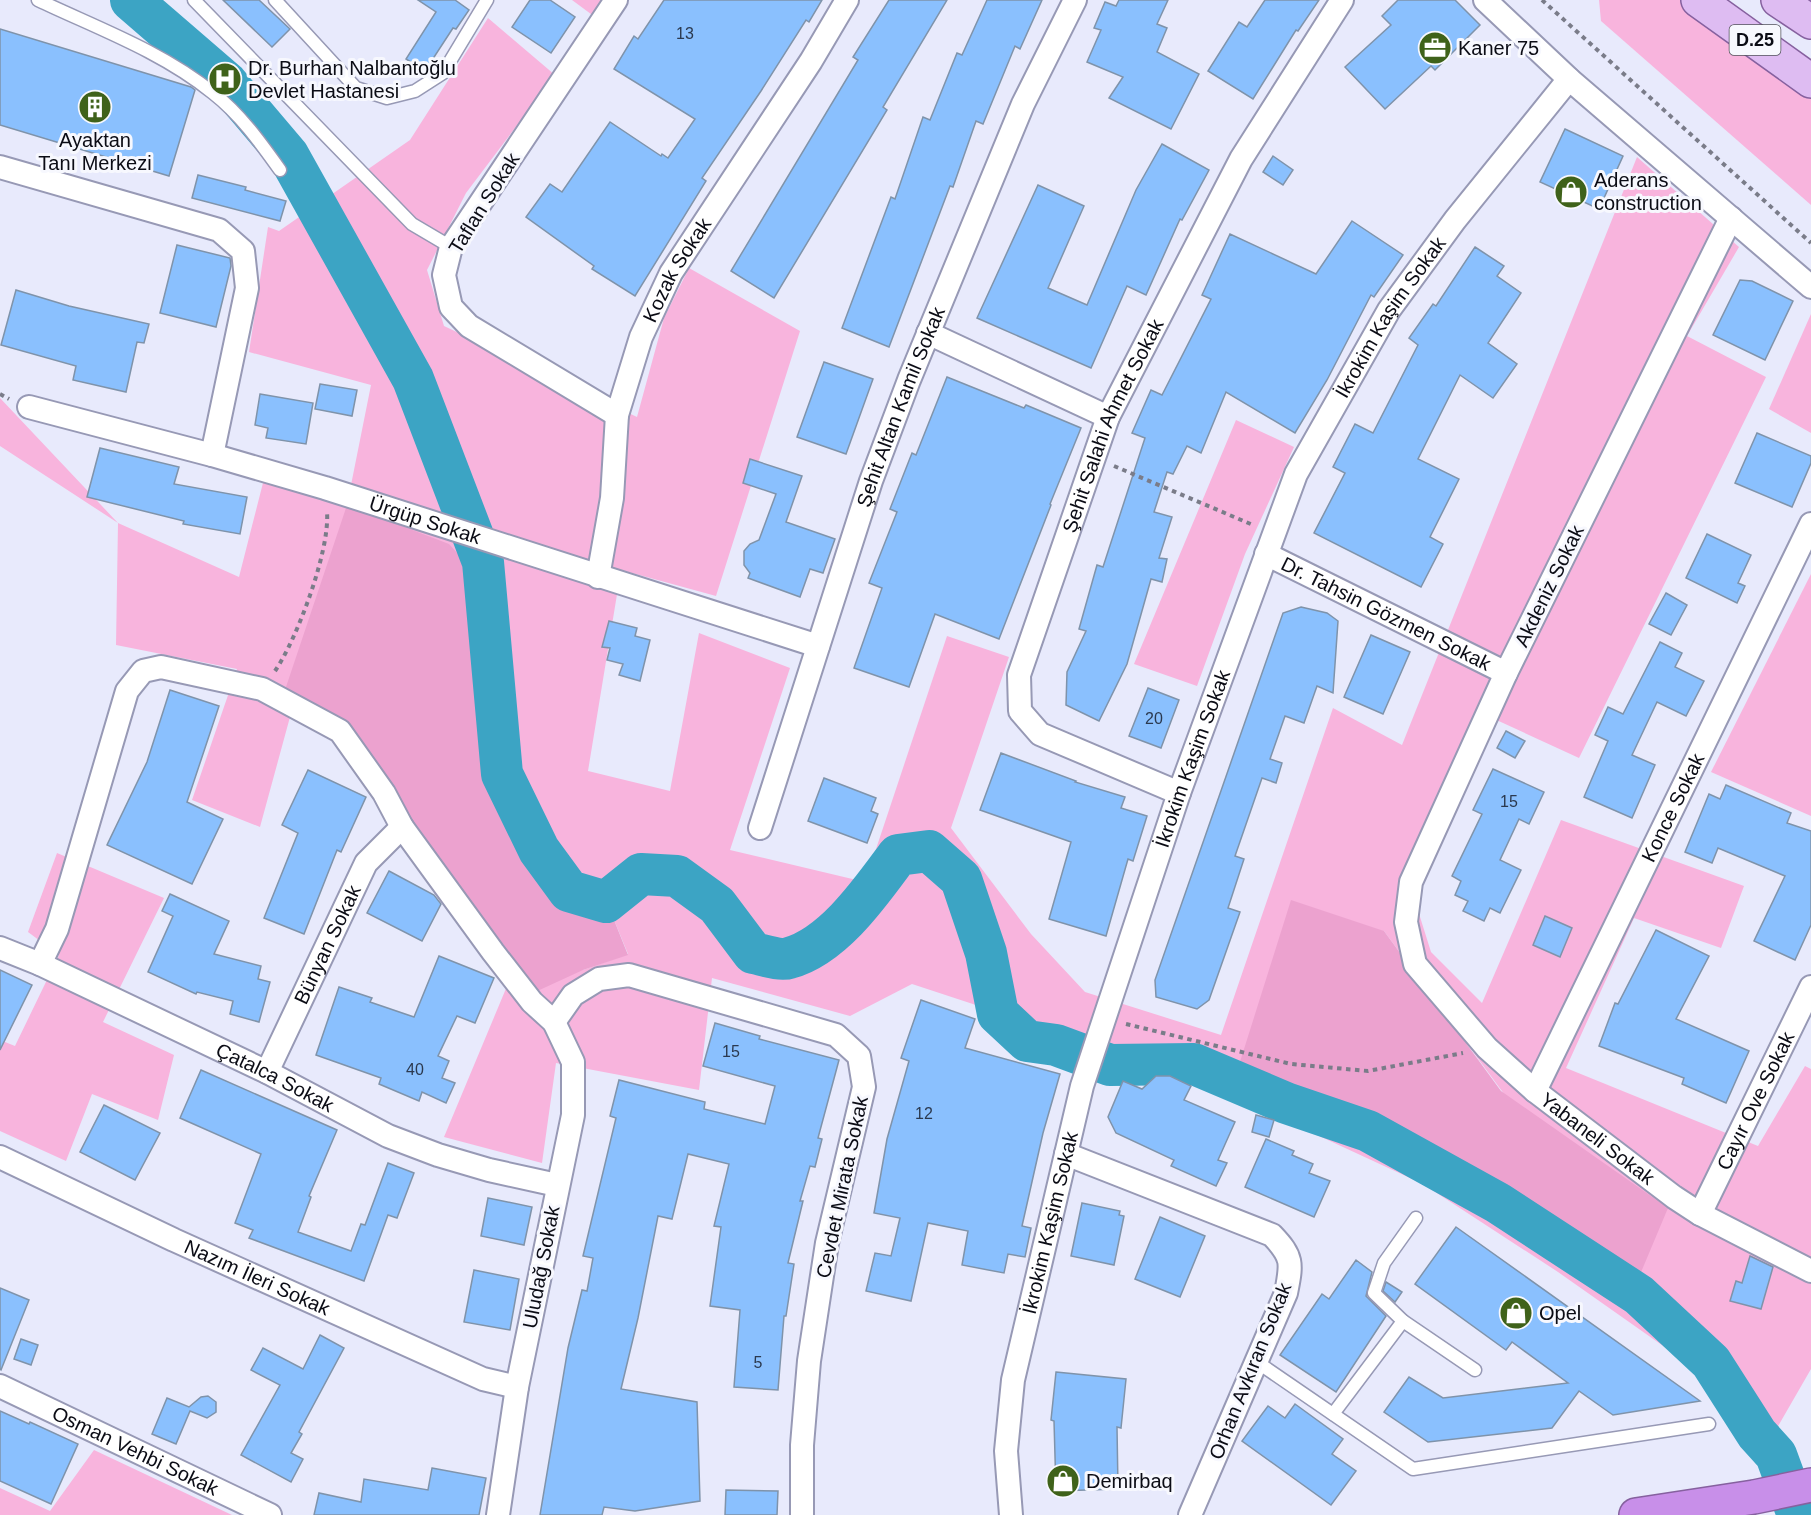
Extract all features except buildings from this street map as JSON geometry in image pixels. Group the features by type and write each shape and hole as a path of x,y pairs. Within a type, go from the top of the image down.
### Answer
{"highway":[{"path":"1636,1515 1709,1503 1754,1489 1811,1463"},
{"path":"1754,1489 1811,1485"}],"main road":[{"name":"D.25","path":"1698,0 1811,81"},
{"name":"D.25","path":"1778,0 1811,22"}],"street":[{"name":"Taflan Sokak","path":"616,0 452,247 444,275 451,308 469,326 617,415"},
{"name":"Kozak Sokak","path":"598,577 612,498 617,415 641,337 671,273 812,60 847,0"},
{"name":"Şehit Altan Kamil Sokak","path":"760,828 871,481 927,333 1023,104 1075,0"},
{"name":"Şehit Salahi Ahmet Sokak","path":"1179,793 1040,734 1020,711 1020,675 1108,417 1241,159 1342,0"},
{"path":"1485,0 1569,79 1811,287"},
{"name":"İkrokim Kaşim Sokak","path":"1011,1515 1006,1451 1013,1380 1082,1086 1179,793 1296,474 1389,310 1455,220 1569,79"},
{"path":"0,166 219,230 243,251 247,288 212,455"},
{"name":"Akdeniz Sokak","path":"1415,964 1406,922 1411,882 1506,673 1731,218"},
{"path":"927,333 1108,417"},
{"name":"Ürgüp Sokak","path":"29,407 212,455 326,488 452,528 500,546 818,646"},
{"name":"Konce Sokak","path":"1535,1091 1811,524"},
{"name":"Dr. Tahsin Gözmen Sokak","path":"1270,544 1506,673"},
{"path":"40,964 57,929 127,691 142,671 161,667 262,688 340,731 384,794 402,827 532,1002 554,1022"},
{"name":"Bünyan Sokak","path":"267,1072 366,863 402,827"},
{"name":"Çatalca Sokak","path":"0,948 40,964 267,1072 388,1136 438,1155 489,1170 557,1185"},
{"name":"Yabaneli Sokak","path":"1415,964 1487,1048 1535,1091 1674,1197 1700,1214 1811,1271"},
{"name":"Cevdet Mirata Sokak","path":"554,1022 573,995 599,978 629,975 836,1035 859,1056 864,1087 827,1243 809,1361 802,1445 802,1515"},
{"name":"Cayır Ove Sokak","path":"1700,1214 1811,987"},
{"name":"Uludağ Sokak","path":"498,1515 517,1387 573,1115 573,1062 554,1022"},
{"name":"Orhan Avkıran Sokak","path":"1066,1154 1272,1234 1286,1249 1291,1268 1286,1293 1190,1515"},
{"name":"Nazım İleri Sokak","path":"0,1157 174,1240 483,1379 517,1387"},
{"name":"Osman Vehbi Sokak","path":"0,1386 270,1515"}],"lane":[{"path":"38,0 107,30 168,63 214,93 248,126 280,170"},
{"path":"194,0 412,224 452,247"},
{"path":"274,0 356,88 387,98 415,91 443,73 487,0"},
{"path":"1416,1218 1384,1263 1374,1293 1403,1321 1475,1370"},
{"path":"1333,1414 1403,1321"},
{"path":"1257,1362 1413,1469 1710,1424"}],"path":[{"path":"1542,0 1811,243"},
{"path":"1094,458 1270,544"},
{"path":"262,688 286,654 317,573 328,522 326,488"},
{"path":"1101,1026 1292,1064 1368,1071 1487,1048"}],"shaded area":[{"path":"572,0 607,0 595,17"},
{"path":"1599,0 1686,0 1811,89 1811,205 1601,21"},
{"path":"488,18 555,75 466,193 427,270 444,326 637,417 664,318 689,268 800,331 716,596 621,570 588,771 670,791 699,633 790,668 730,850 865,882 947,636 1009,657 951,828 1031,934 1085,992 1221,1035 1333,708 1402,745 1637,157 1739,247 1687,336 1766,377 1579,758 1479,712 1405,869 1431,952 1482,1003 1561,820 1744,886 1721,948 1634,918 1566,1068 1758,1146 1805,1066 1811,1069 1811,1369 1762,1454 1693,1367 1558,1272 1423,1184 1183,1073 1101,1076 1008,1050 985,1008 912,984 850,1016 712,978 699,1090 556,1063 542,1163 444,1137 515,967 583,970 628,954 612,915 594,911 561,898 526,856 493,784 470,567 296,695 260,827 192,800 237,669 116,645 118,523 239,577 264,479 347,505 371,385 249,352 268,227 279,231 410,140","holes":["1384,931 1639,1277 1430,1143 1239,1065"]},
{"path":"1811,314 1811,433 1769,409"},
{"path":"0,398 118,523 0,446"},
{"path":"1236,420 1294,447 1245,554 1197,686 1134,664"},
{"path":"347,505 449,544 470,567 493,784 526,856 561,898 594,911 612,915 628,955 583,970 533,993 342,721 285,690"},
{"path":"1811,574 1811,816 1711,772"},
{"path":"57,853 164,898 103,1022 174,1055 158,1120 92,1094 66,1161 0,1131 0,1040 15,1046 59,955 28,932"},
{"path":"1291,900 1384,931 1501,1091 1668,1208 1639,1277 1430,1143 1239,1065"},
{"path":"94,1450 232,1515 0,1515 0,1488 50,1511"}],"waterway":[{"path":"131,0 227,83 288,155 413,379 483,562 502,774 539,850 569,891 606,902 641,874 677,876 717,905 753,953 785,959 806,952 836,929 864,900 898,855 929,851 961,879 986,953 998,1014 1027,1041 1056,1045 1110,1065 1194,1064 1286,1103 1368,1131 1498,1203 1639,1295 1711,1362 1757,1434 1776,1455 1798,1515"}],"place":[{"name":"Kaner 75","path":"1435,48"},
{"name":"Dr. Burhan Nalbantoğlu Devlet Hastanesi","path":"225,79"},
{"name":"Ayaktan Tanı Merkezi","path":"95,107"},
{"name":"Aderans construction","path":"1571,192"},
{"name":"Opel","path":"1516,1313"},
{"name":"Demirbaq","path":"1063,1481"}]}
